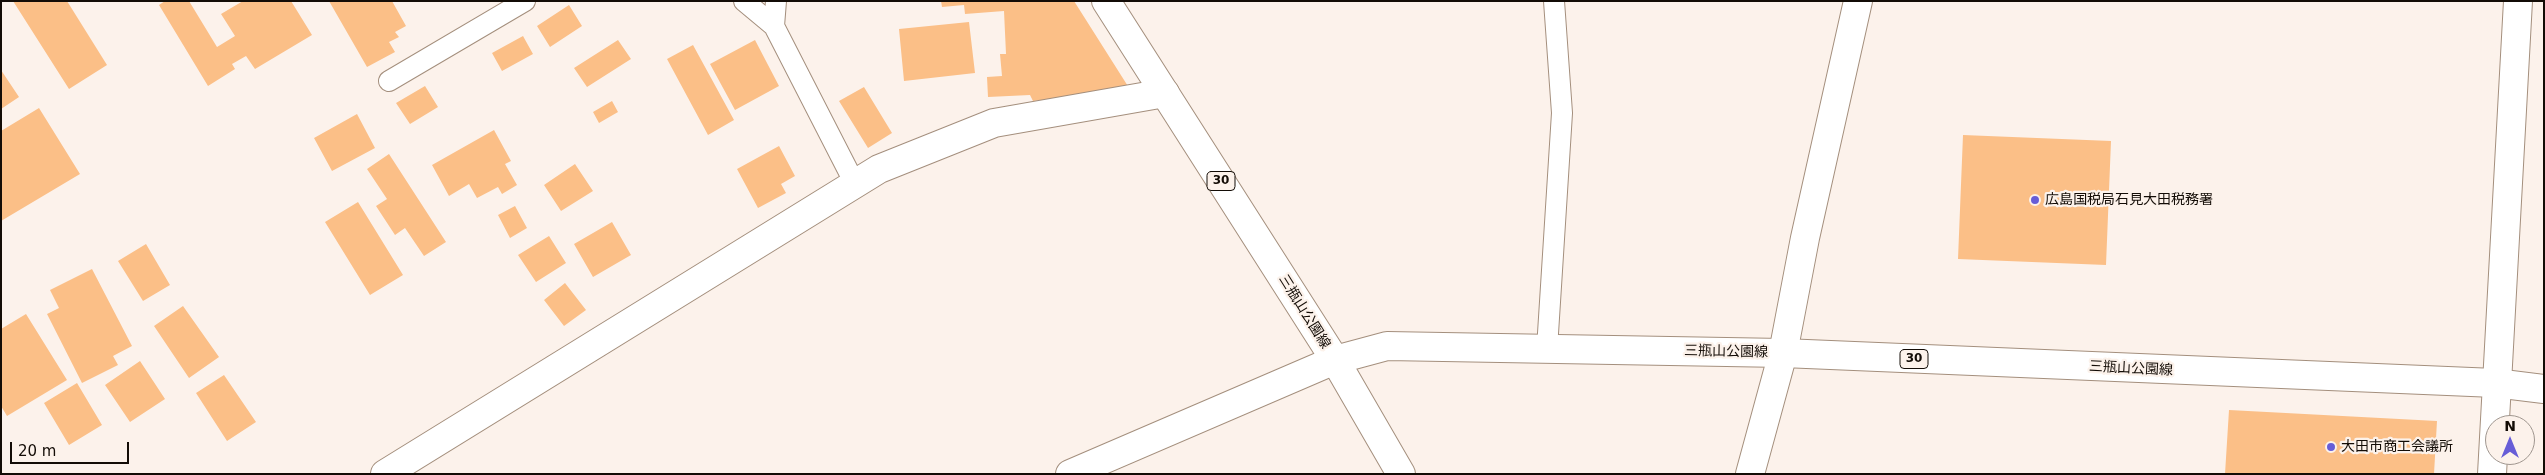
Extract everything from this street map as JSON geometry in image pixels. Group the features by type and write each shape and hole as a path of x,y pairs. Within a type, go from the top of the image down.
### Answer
{"street":[{"name":"三瓶山公園線","path":"1106,1 1334,360 1387,346 1783,353 2496,383 2544,389"},
{"path":"1750,474 1783,353 1805,238 1858,1"},
{"path":"2492,474 2518,1"},
{"path":"385,474 878,169 994,123 1165,93"},
{"path":"1070,474 1334,360 1400,474"}],"lane":[{"path":"389,81 524,1"},
{"path":"744,1 774,26 855,184"},
{"path":"774,26 776,1"},
{"path":"1547,350 1562,113 1554,1"}],"building":[{"path":"13,1 67,1 107,65 69,89"},
{"path":"165,1 189,1 217,47 235,36 221,14 243,1 291,1 312,35 255,69 246,56 232,64 235,69 208,86 159,5"},
{"path":"329,1 392,1 406,26 395,32 399,37 389,42 395,52 367,67"},
{"path":"941,1 1074,1 1131,91 1033,101 1030,95 988,97 987,77 1002,76 1000,54 1006,54 1004,11 965,14 964,5 942,7"},
{"path":"569,5 582,26 550,47 537,26"},
{"path":"969,22 975,73 904,81 899,29"},
{"path":"523,36 533,54 502,71 492,53"},
{"path":"618,40 631,59 587,87 574,68"},
{"path":"755,40 779,86 735,110 710,64"},
{"path":"693,45 734,120 708,135 667,59"},
{"path":"1,70 19,97 1,109"},
{"path":"425,86 438,107 410,124 396,103"},
{"path":"864,87 892,133 868,148 839,101"},
{"path":"612,101 618,112 599,123 593,112"},
{"path":"39,108 80,174 1,221 1,131"},
{"path":"357,114 375,148 332,171 314,138"},
{"path":"494,130 511,161 505,164 517,185 502,194 498,187 477,198 469,184 449,196 432,165"},
{"name":"広島国税局石見大田税務署","path":"1963,135 2111,141 2106,265 1958,259"},
{"path":"779,146 795,176 781,184 786,193 758,208 737,169"},
{"path":"389,154 446,242 424,256 405,228 395,235 376,206 387,199 367,169"},
{"path":"575,164 593,191 561,211 544,185"},
{"path":"358,202 403,275 370,295 325,222"},
{"path":"515,206 527,228 510,238 498,215"},
{"path":"612,222 631,255 593,277 574,244"},
{"path":"549,236 566,263 536,282 518,255"},
{"path":"146,244 170,285 143,301 118,261"},
{"path":"92,269 132,346 113,356 118,365 82,383 47,314 59,308 50,290"},
{"path":"565,283 586,310 564,326 544,300"},
{"path":"183,306 219,357 189,378 154,326"},
{"path":"26,314 67,380 7,416 1,406 1,329"},
{"path":"140,361 165,399 130,422 105,385"},
{"path":"224,375 256,422 227,441 196,393"},
{"path":"77,383 102,425 69,445 44,403"},
{"name":"大田市商工会議所","path":"2229,410 2437,421 2434,474 2225,474"}],"place":[{"name":"広島国税局石見大田税務署","path":"2035,200"},
{"name":"大田市商工会議所","path":"2331,447"}]}
